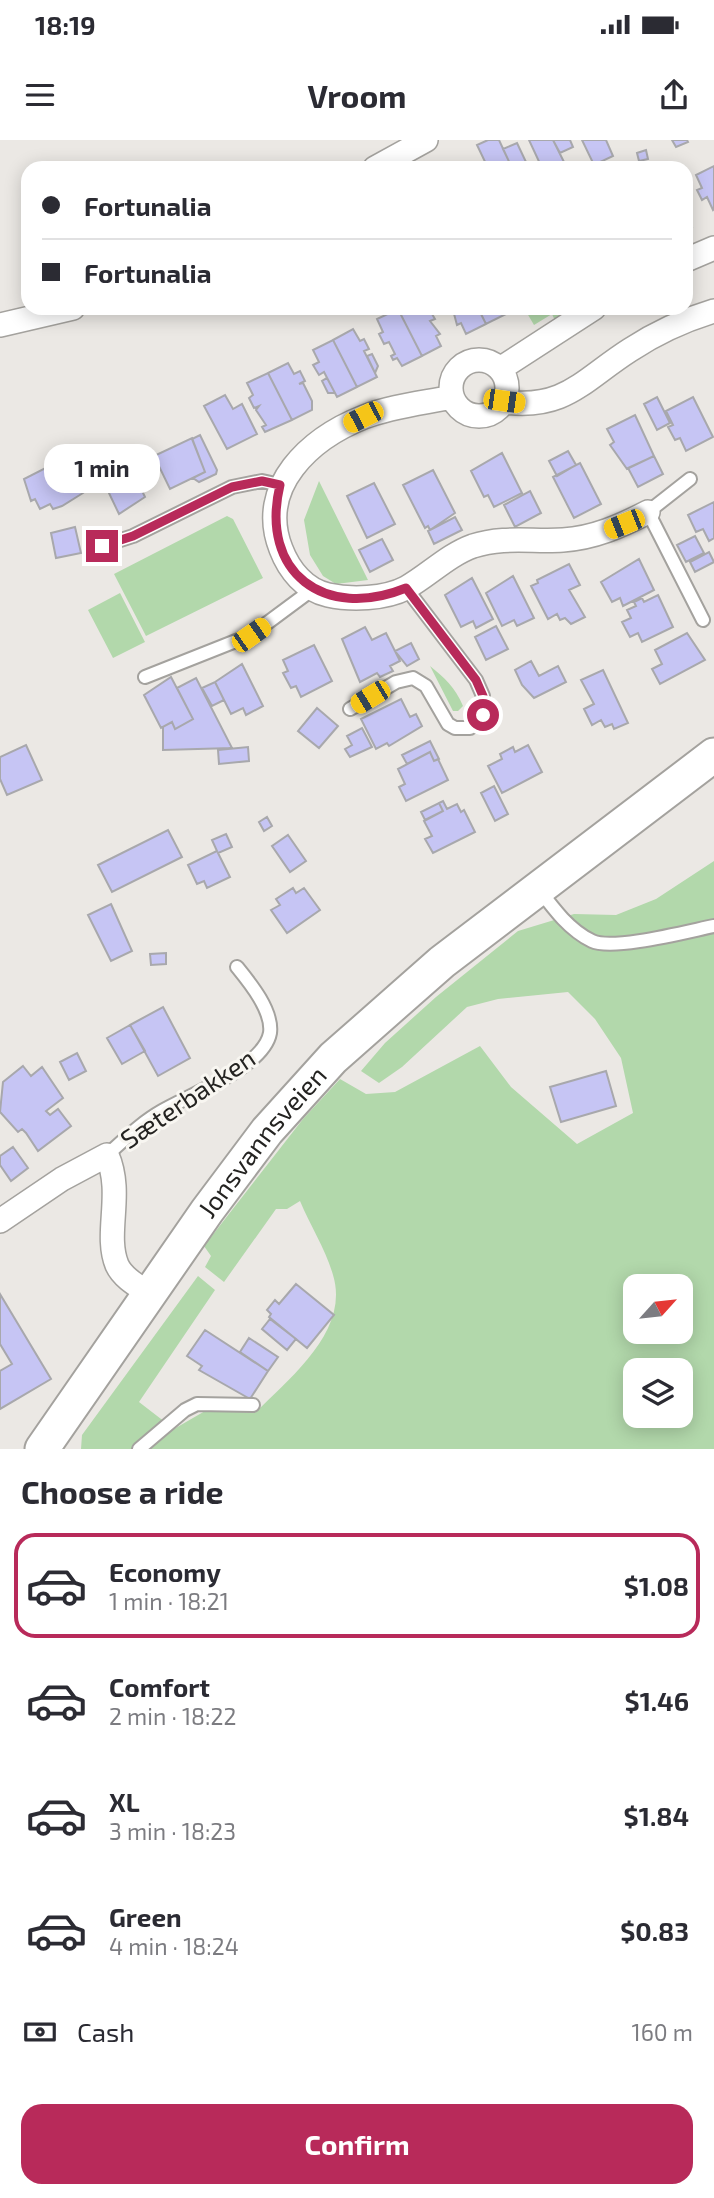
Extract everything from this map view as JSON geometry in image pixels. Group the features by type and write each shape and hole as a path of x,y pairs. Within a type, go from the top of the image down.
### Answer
{"main road":[{"name":"Jonsvannsveien","path":"42,1449 207,1210 267,1131 318,1073 398,998 714,755"}],"street":[{"path":"388,161 426,140"},
{"path":"693,257 714,248"},
{"path":"504,401 534,404 560,397 651,337 714,311"},
{"path":"0,325 43,315"},
{"path":"500,369 583,315"},
{"path":"483,360 500,369 507,385 504,401 498,409 481,417 463,412 452,397 452,378 465,363 483,360"},
{"path":"452,397 384,411 343,428 305,453 280,485 276,513 280,547 294,573 313,589 326,595 380,596 406,588 444,561 472,546 506,540 563,540 587,537 648,512"},
{"name":"Sæterbakken","path":"0,1221 62,1179 107,1155 115,1174 113,1244 117,1264 125,1277 150,1294"}],"lane":[{"path":"690,479 648,512 703,620"},
{"path":"102,546 133,536 232,487 262,481 280,485"},
{"path":"350,709 396,682 413,678 426,685 448,724 455,728 470,728 483,715 483,696 476,680 406,588"},
{"path":"145,677 251,635 313,589"},
{"path":"538,888 561,918 593,942 632,942 714,926"},
{"name":"Sæterbakken","path":"107,1155 140,1125 232,1074 266,1044 270,1032 266,1012 237,967"},
{"path":"139,1449 185,1410 197,1404 253,1405"}],"green space":[{"path":"528,315 550,315 534,325"},
{"path":"552,315 575,315 577,318 559,330"},
{"path":"319,481 368,580 336,584 323,576 310,555 304,520"},
{"path":"227,516 233,519 263,578 146,636 114,574"},
{"path":"120,593 145,642 113,658 88,610"},
{"path":"430,666 457,693 463,706 458,711 453,711"},
{"path":"714,861 714,1449 81,1449 82,1435 198,1276 215,1290 139,1402 174,1429 205,1411 256,1412 314,1351 333,1315 336,1295 330,1266 300,1201 287,1209 276,1209 224,1282 205,1267 211,1256 204,1246 303,1119 340,1079 366,1094 395,1092 480,1046 511,1087 577,1144 633,1113 621,1058 595,1019 568,992 498,999 467,1007 402,1067 379,1083 361,1071 385,1043 436,997 518,931 574,914 616,915 656,899"}],"building":[{"path":"488,140 499,140 509,161 485,161 477,145"},
{"path":"529,140 553,140 564,161 539,161"},
{"path":"553,140 570,140 573,147 560,153"},
{"path":"582,140 606,140 613,156 602,161 592,161"},
{"path":"672,140 687,140 688,142 676,147"},
{"path":"517,143 526,161 509,161 503,149"},
{"path":"646,150 648,159 639,161 637,153"},
{"path":"714,166 713,210 707,197 702,200 697,190 702,188 696,175"},
{"path":"385,315 401,315 422,356 402,366 397,358 393,360 391,356 395,354 389,342 384,344 379,334 383,332 377,319"},
{"path":"401,315 433,315 435,319 430,321 440,334 436,336 441,346 422,356"},
{"path":"454,315 482,315 486,324 466,334 461,323 457,325"},
{"path":"482,315 504,315 486,324"},
{"path":"353,329 360,341 364,339 369,349 364,351 377,377 357,387 333,340"},
{"path":"333,340 357,387 337,397 324,372 319,375 313,365 319,362 313,350"},
{"path":"372,354 378,366 375,373 367,356"},
{"path":"288,363 294,374 300,371 305,381 299,384 303,383 312,401 312,410 292,420 268,373"},
{"path":"268,373 292,420 265,432 262,427 266,425 256,410 259,406 254,408 249,398 253,395 247,383"},
{"path":"327,378 335,393 328,393 322,381"},
{"path":"225,395 233,409 242,404 257,434 227,449 204,406"},
{"path":"657,397 670,423 657,430 644,404"},
{"path":"693,397 713,437 686,451 680,438 675,440 668,427 673,425 666,411"},
{"path":"635,415 654,456 627,469 610,445 614,442 607,429"},
{"path":"200,435 217,470 216,474 199,482 193,478 205,472 192,439"},
{"path":"192,438 205,472 170,489 154,456"},
{"path":"568,451 576,465 557,476 549,461"},
{"path":"502,453 522,493 494,507 488,495 484,497 471,471"},
{"path":"654,456 663,474 638,487 628,468"},
{"path":"65,458 83,493 62,506 53,509 50,504 40,509 35,499 31,501 24,479"},
{"path":"127,460 145,497 119,514 98,470"},
{"path":"580,463 601,504 574,518 553,477"},
{"path":"433,470 455,513 430,530 428,526 425,528 403,485"},
{"path":"374,483 395,524 367,538 347,496"},
{"path":"530,491 541,513 515,527 504,505"},
{"path":"714,502 714,538 709,541 703,529 696,532 688,515"},
{"path":"455,517 462,530 434,544 428,531"},
{"path":"75,527 81,553 56,558 51,533"},
{"path":"695,536 704,553 686,562 677,545"},
{"path":"382,539 393,560 370,572 359,550"},
{"path":"709,552 714,562 695,572 690,562"},
{"path":"639,559 654,590 623,606 620,598 612,602 601,582"},
{"path":"569,564 580,585 569,590 585,617 571,624 565,618 560,620 557,614 548,619 531,586 538,583 537,580"},
{"path":"513,576 534,618 517,626 514,620 502,626 486,593"},
{"path":"472,578 493,619 476,628 473,621 461,627 445,595"},
{"path":"658,595 673,627 642,642 638,633 630,637 622,622 631,618 627,610 636,606 634,602 642,598 644,602"},
{"path":"496,626 508,649 486,660 475,637"},
{"path":"365,627 372,640 386,633 400,661 390,666 393,671 380,677 377,673 360,682 342,639"},
{"path":"687,633 705,660 660,684 652,669 662,664 655,650"},
{"path":"411,643 419,659 407,666 395,651"},
{"path":"314,645 332,681 301,697 296,686 291,688 283,673 288,671 283,660"},
{"path":"531,661 539,676 558,666 566,682 534,698 522,685 515,670"},
{"path":"242,664 263,706 246,715 243,708 231,714 215,682"},
{"path":"603,670 628,723 614,729 612,724 605,727 601,720 592,725 584,709 594,704 581,680"},
{"path":"171,677 193,719 175,729 172,722 161,728 144,695"},
{"path":"196,678 232,748 163,750 163,727 172,722 175,729 193,719 177,688"},
{"path":"215,682 224,700 212,706 202,688"},
{"path":"401,699 410,717 416,714 422,726 389,746 387,743 376,749 361,719"},
{"path":"317,708 338,726 319,748 298,731"},
{"path":"362,728 372,747 350,757 345,749 352,745 347,736"},
{"path":"430,741 439,759 434,761 430,752 407,764 402,755"},
{"path":"26,745 42,780 7,795 0,779 0,757"},
{"path":"528,745 542,772 502,793 488,766 502,759 500,754 513,747 515,752"},
{"path":"248,747 249,761 219,764 218,750"},
{"path":"430,752 434,761 438,759 448,780 406,801 399,787 405,784 398,769"},
{"path":"494,786 508,814 495,821 481,793"},
{"path":"443,801 447,809 457,804 461,812 464,810 475,832 433,853 425,839 432,836 424,821 443,811 439,803"},
{"path":"439,803 443,811 425,820 421,812"},
{"path":"267,817 272,826 264,831 259,822"},
{"path":"168,830 182,857 112,892 98,865"},
{"path":"226,834 232,847 218,853 230,877 207,888 204,881 197,884 188,865 217,851 212,840"},
{"path":"288,835 306,861 290,872 272,846"},
{"path":"293,888 296,893 304,888 320,910 287,933 271,910 280,905 276,899"},
{"path":"111,904 132,951 111,961 88,915"},
{"path":"166,953 166,964 151,965 150,954"},
{"path":"163,1007 190,1058 158,1076 130,1025"},
{"path":"130,1025 145,1051 122,1064 107,1038"},
{"path":"77,1053 86,1071 69,1080 60,1062"},
{"path":"23,1066 31,1076 42,1067 63,1098 46,1111 50,1115 58,1109 71,1126 38,1151 26,1133 22,1129 18,1132 0,1112 3,1082"},
{"path":"606,1071 616,1106 561,1122 550,1087"},
{"path":"13,1147 28,1168 11,1181 0,1165 0,1156"},
{"path":"296,1284 334,1315 307,1348 269,1317 271,1314 267,1310 275,1300 279,1304"},
{"path":"0,1294 51,1379 0,1409 0,1371 12,1364 0,1344"},
{"path":"270,1319 296,1339 287,1350 262,1329"},
{"path":"205,1330 268,1371 250,1399 199,1370 202,1366 187,1356"},
{"path":"249,1338 278,1357 268,1371 240,1352"}],"route":[{"path":"102,546 133,536 232,487 262,481 280,485 276,530 280,547 294,573 313,589 326,595 380,596 406,588 442,631 476,680 483,696 483,715"}]}
